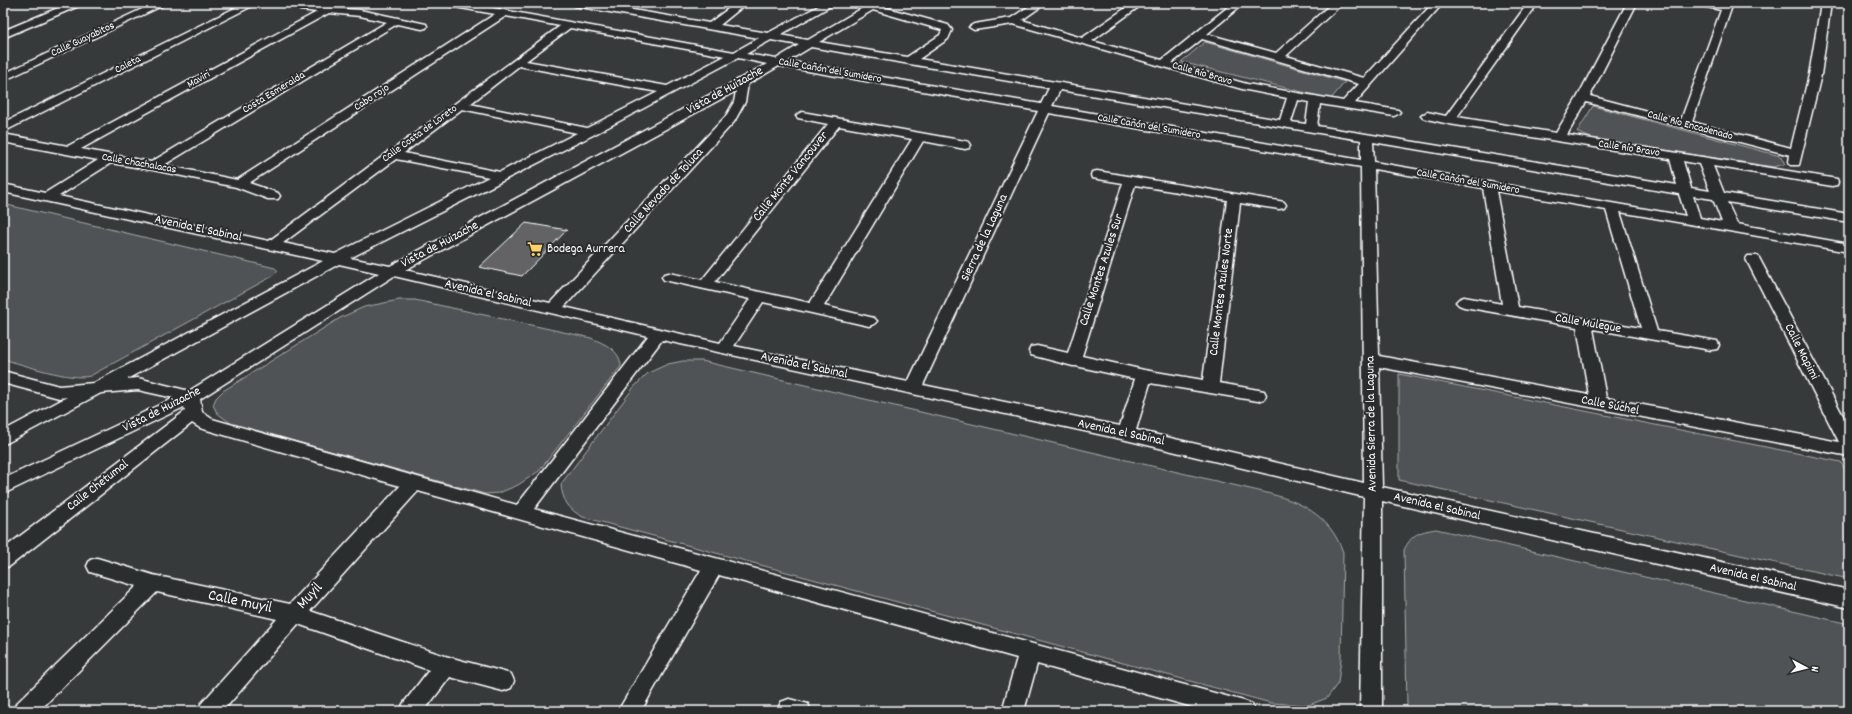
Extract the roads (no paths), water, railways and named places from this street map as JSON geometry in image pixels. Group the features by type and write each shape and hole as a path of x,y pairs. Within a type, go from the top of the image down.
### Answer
{"street":[{"path":"3,35 78,3"},
{"name":"Calle Guayabitos","path":"3,78 163,3"},
{"name":"Caleta","path":"3,128 253,3"},
{"name":"Calle Cañón del Sumidero","path":"449,3 736,55 1849,248"},
{"name":"Calle Cañón del Sumidero","path":"575,3 606,5 712,26 909,61 1849,218"},
{"path":"712,26 742,3"},
{"name":"Vista de Huizache","path":"3,439 97,390 337,259 589,132 831,3"},
{"path":"1025,3 1039,4"},
{"path":"1084,42 1139,3"},
{"path":"1164,64 1239,3"},
{"path":"1278,58 1338,3"},
{"path":"1346,105 1438,3"},
{"path":"1449,120 1533,3"},
{"path":"1559,138 1584,98 1632,3"},
{"path":"1685,124 1728,6 1701,3"},
{"path":"1794,176 1796,153 1815,75 1826,3"},
{"path":"360,13 375,4"},
{"path":"974,27 1014,21 1039,4"},
{"path":"875,5 944,27 947,30 947,33 909,61"},
{"name":"Vista de Huizache","path":"3,487 192,405 392,271 742,83 777,61 875,5"},
{"path":"303,8 360,13 422,26"},
{"name":"Maviri","path":"70,150 328,10"},
{"name":"Cabo rojo","path":"239,184 504,13"},
{"name":"Costa Esmeralda","path":"153,166 395,21"},
{"name":"Calle Río Bravo","path":"1014,21 1246,87 1314,100 1394,112"},
{"name":"Calle Costa de Loreto","path":"272,245 392,154 518,63 569,24"},
{"path":"1200,35 1366,82"},
{"path":"518,63 668,90"},
{"name":"Calle Nevado de Toluca","path":"554,309 730,119 738,108 742,97 742,83"},
{"name":"Sierra de la Laguna","path":"913,389 1056,86"},
{"path":"1285,124 1293,96"},
{"name":"Calle Río Encadenado","path":"1584,98 1796,153"},
{"path":"1311,128 1314,100"},
{"path":"460,105 589,132"},
{"path":"802,116 835,123"},
{"name":"Calle Río Bravo","path":"1426,116 1832,182"},
{"name":"Calle Monte Vancouver","path":"705,284 835,123 965,145"},
{"name":"Avenida Sierra de la Laguna","path":"1367,137 1373,492 1371,711"},
{"name":"Calle Chachalacas","path":"3,138 153,166 239,184 273,196"},
{"path":"815,308 919,138"},
{"path":"392,154 502,176"},
{"path":"1675,156 1694,221"},
{"path":"48,197 109,159"},
{"path":"1704,161 1731,227"},
{"path":"1097,175 1279,205"},
{"name":"Calle Montes Azules Sur","path":"1073,360 1130,180"},
{"path":"1489,186 1511,310"},
{"name":"Avenida El Sabinal","path":"3,188 392,271"},
{"name":"Calle Montes Azules Norte","path":"1210,388 1234,197"},
{"path":"1612,207 1651,335"},
{"name":"Calle Mapimi","path":"1753,259 1849,444"},
{"name":"Avenida el Sabinal","path":"392,271 724,349 1126,434 1373,492 1849,599"},
{"path":"669,277 869,321"},
{"path":"724,349 759,297"},
{"name":"Calle Mulegue","path":"1464,302 1712,345"},
{"path":"1584,323 1599,404"},
{"path":"521,513 658,334"},
{"path":"1037,351 1144,376 1258,395"},
{"name":"Calle Súchel","path":"1370,360 1849,450"},
{"path":"1126,434 1144,376"},
{"path":"3,377 59,392 97,390 138,384 166,390 192,405 196,419 206,424 414,484 1029,654 1244,711"},
{"name":"Calle Chetumal","path":"3,560 192,405"},
{"name":"Muyil","path":"209,711 294,614 414,484"},
{"name":"Calle muyil","path":"96,566 153,583 294,614 445,666 503,681"},
{"path":"629,711 714,566"},
{"path":"24,711 153,583"},
{"path":"1013,711 1029,654"},
{"path":"411,711 445,666"}],"place":[{"name":"Bodega Aurrera","path":"535,249"}]}
